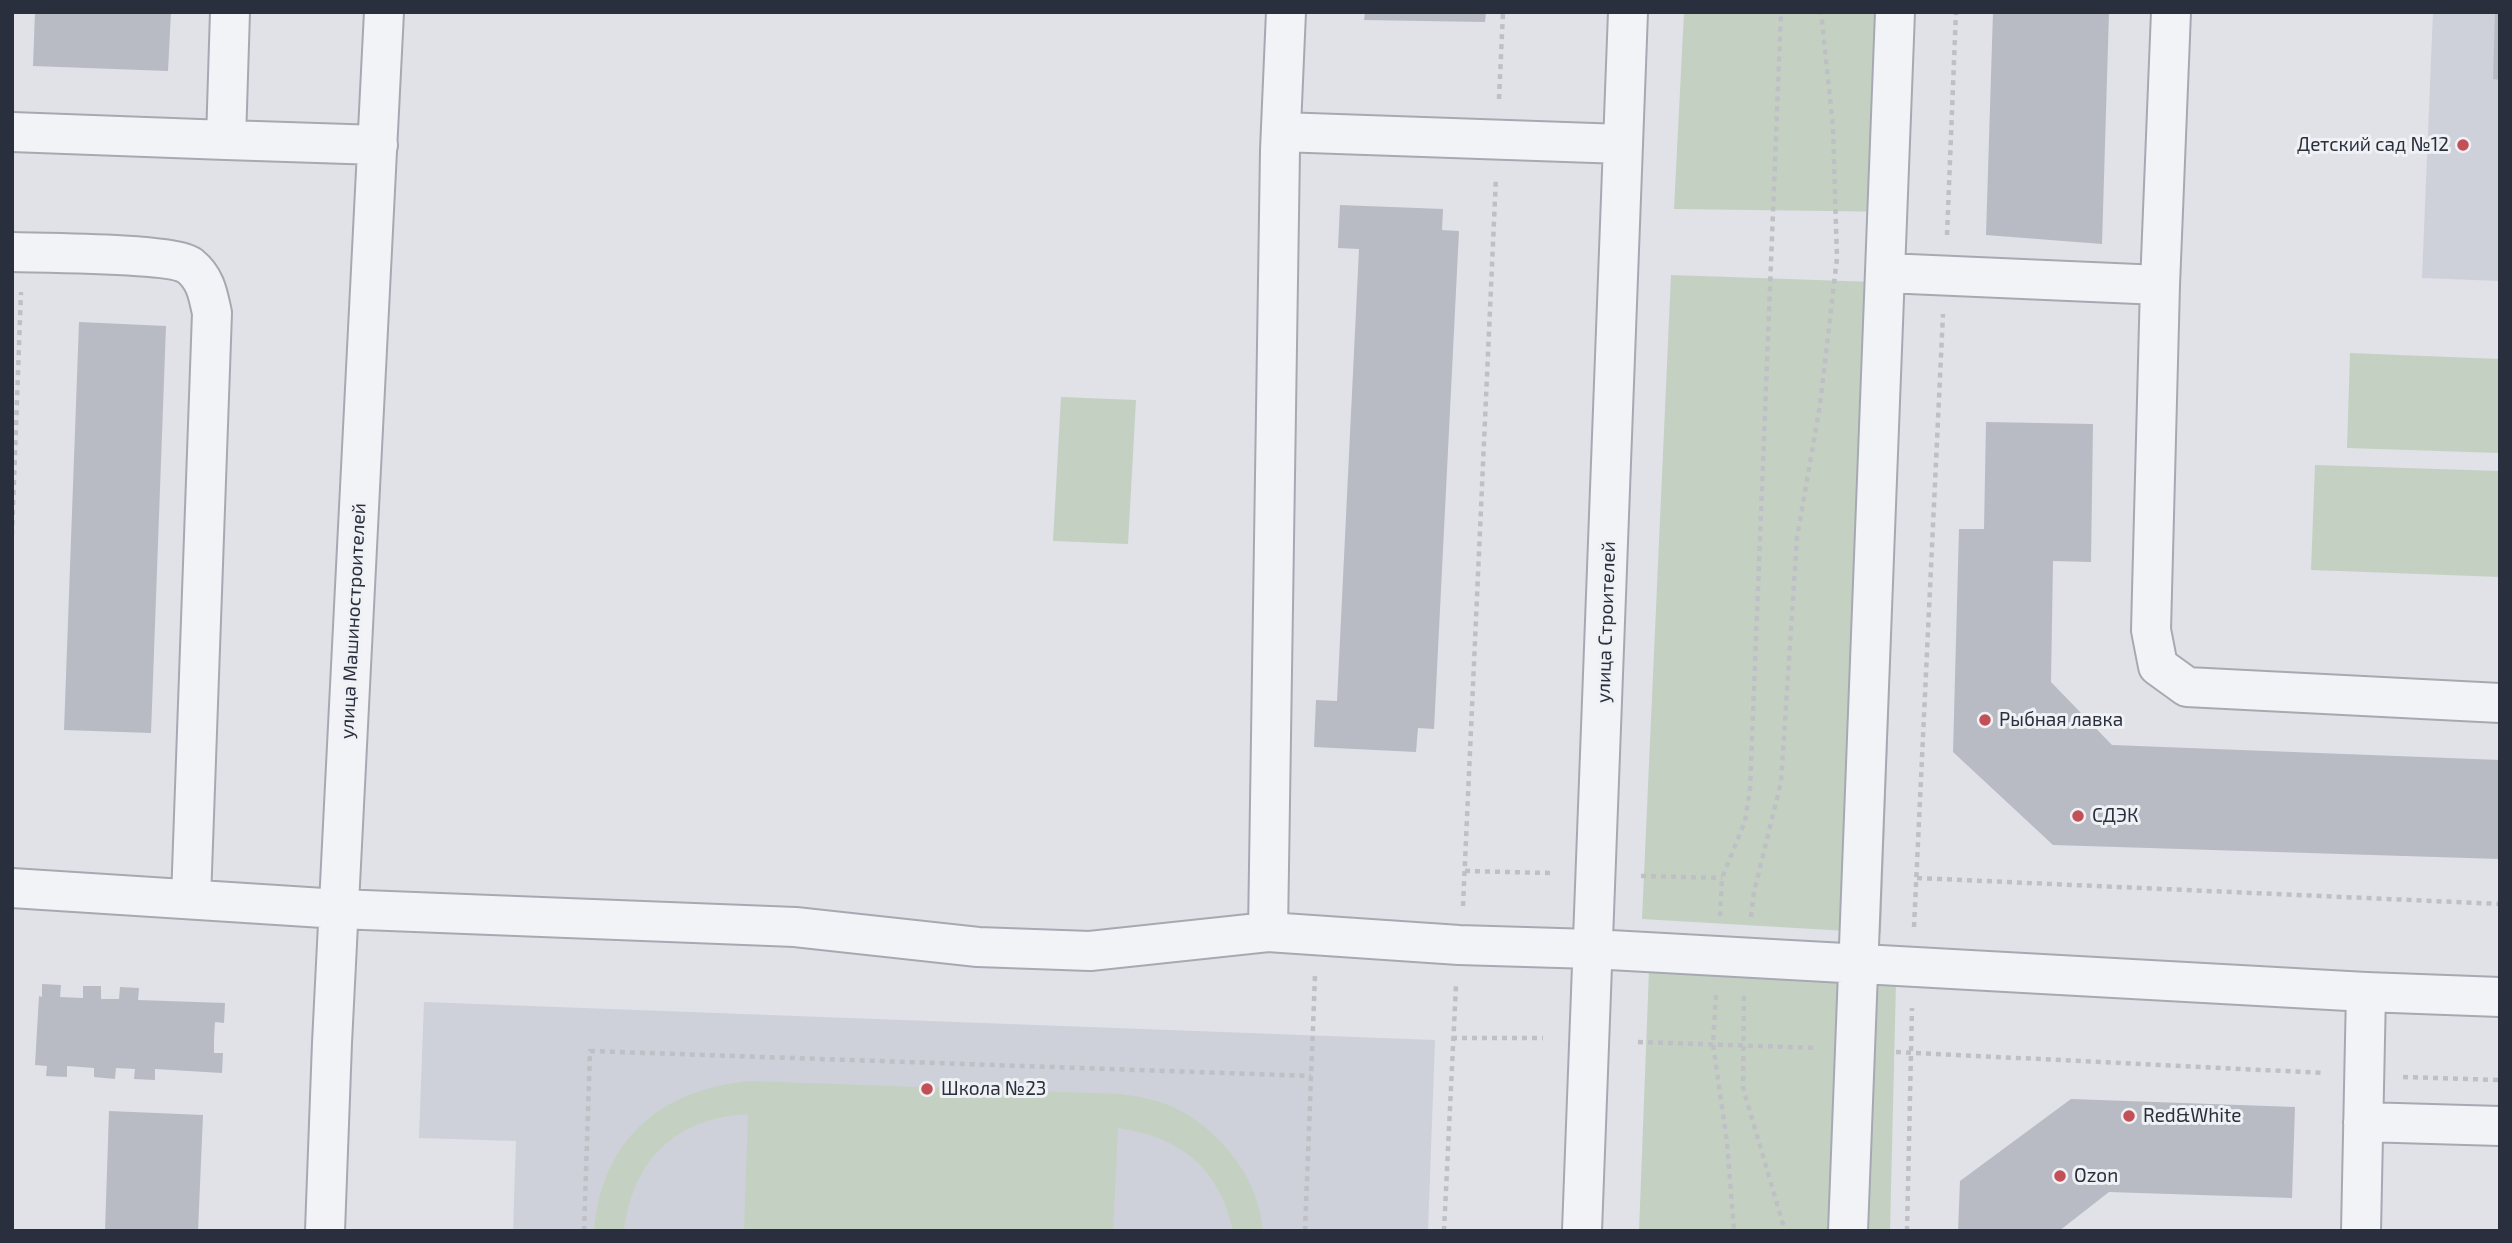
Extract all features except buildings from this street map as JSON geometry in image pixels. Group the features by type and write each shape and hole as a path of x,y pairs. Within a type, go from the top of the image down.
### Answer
{"street":[{"path":"226,140 230,12"},
{"name":"улица Машиностроителей","path":"326,1231 339,909 384,12"},
{"path":"1268,932 1281,132 1286,12"},
{"name":"улица Строителей","path":"1582,1231 1628,12"},
{"path":"1848,1231 1895,12"},
{"path":"2171,12 2160,285 2151,630 2158,666 2187,687 2500,703"},
{"path":"12,132 377,145"},
{"path":"1281,132 1622,144"},
{"path":"18,252 163,258 188,265 206,284 212,313 191,899"},
{"path":"1886,273 2160,285"},
{"path":"12,888 339,909 794,927 978,947 1090,951 1268,932 1460,945 1592,949 2500,997"},
{"path":"2361,1231 2366,992"},
{"path":"2363,1122 2500,1126"}],"path":[{"path":"1444,1231 1452,1038 1465,871 1503,12"},
{"path":"1720,924 1722,877 1745,821 1750,789 1781,12"},
{"path":"1785,1231 1743,1088 1743,999 1754,892 1781,782 1797,538 1820,405 1838,258 1833,127 1821,12"},
{"path":"1913,938 1956,12"},
{"path":"12,536 18,252"},
{"path":"1465,871 1551,873"},
{"path":"1641,876 1722,877"},
{"path":"1916,878 2500,904"},
{"path":"1305,1231 1317,934"},
{"path":"1717,984 1713,1044 1727,1142 1734,1231"},
{"path":"1907,1231 1912,1005"},
{"path":"1452,1038 1543,1038"},
{"path":"1638,1042 2500,1080"},
{"path":"584,1231 590,1051 1311,1076"}],"shaded area":[{"name":"Детский сад №12","path":"2433,12 2500,12 2500,281 2422,278"},
{"name":"Школа №23","path":"424,1002 1435,1040 1428,1231 513,1231 516,1141 419,1138"}],"green space":[{"path":"1684,12 1915,12 1903,212 1674,209"},
{"path":"1671,275 1904,283 1881,933 1642,919"},
{"path":"2350,353 2500,359 2500,453 2347,448"},
{"path":"1061,397 1136,400 1128,544 1053,541"},
{"path":"2315,465 2500,471 2500,577 2311,570"},
{"path":"1649,970 1896,983 1890,1231 1639,1231"},
{"path":"749,1081 1121,1094 1158,1101 1195,1120 1224,1145 1246,1176 1260,1212 1263,1231 1233,1231 1218,1190 1194,1159 1161,1139 1118,1128 1113,1231 744,1231 748,1114 722,1117 679,1134 662,1147 648,1163 629,1205 624,1231 594,1231 599,1199 609,1170 623,1145 641,1125 663,1108 688,1095 717,1086"}],"place":[{"name":"Детский сад №12","path":"2463,145"},
{"name":"Рыбная лавка","path":"1985,720"},
{"name":"СДЭК","path":"2078,816"},
{"name":"Школа №23","path":"927,1089"},
{"name":"Red&White","path":"2129,1116"},
{"name":"Ozon","path":"2060,1176"}]}
